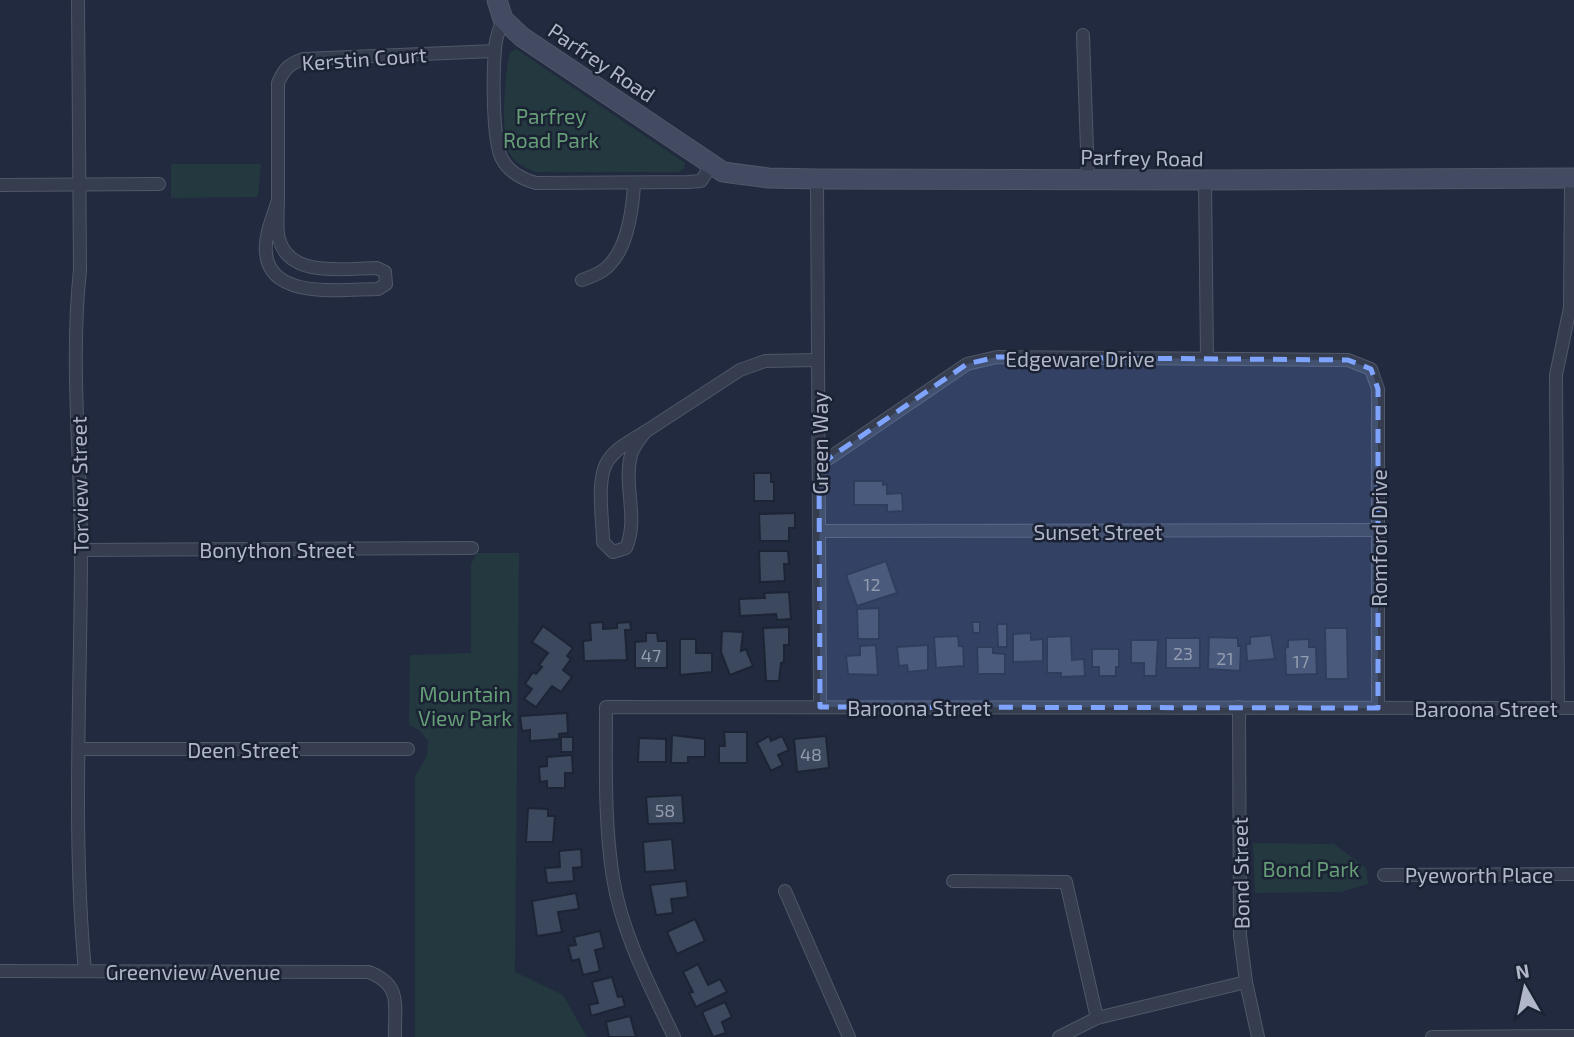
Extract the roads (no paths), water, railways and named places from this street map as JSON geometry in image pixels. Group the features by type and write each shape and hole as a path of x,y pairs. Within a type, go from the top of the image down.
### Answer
{"main road":[{"name":"Parfrey Road","path":"496,0 503,19 522,37 723,172 739,176 817,179 1205,180 1572,178"}],"street":[{"name":"Torview Street","path":"78,0 80,915 85,971"},
{"path":"503,19 497,33 495,51 496,141 502,159 510,170 522,179 536,183 701,181 712,164"},
{"path":"1083,35 1088,178"},
{"name":"Kerstin Court","path":"278,200 266,240 266,254 269,266 278,278 295,287 313,289 378,289 386,284 385,272 377,268 305,266 290,259 284,252 277,231 278,200 278,83 283,70 303,59 495,51"},
{"path":"1558,708 1556,375 1570,308 1572,178"},
{"name":"Green Way","path":"817,179 820,707"},
{"path":"1205,180 1207,358"},
{"path":"582,280 598,274 611,264 620,249 631,212 634,183"},
{"path":"0,185 159,184"},
{"name":"Edgeware Drive","path":"819,465 967,364 997,357 1348,359 1371,369"},
{"path":"645,432 631,452 630,459 631,536 626,548 613,552 603,542 601,477 607,460 618,449 740,370 765,361 818,360"},
{"name":"Romford Drive","path":"1371,369 1378,389 1378,708"},
{"name":"Sunset Street","path":"819,531 1378,530"},
{"name":"Bonython Street","path":"81,550 472,548"},
{"name":"Baroona Street","path":"674,1037 625,927 613,878 607,822 606,707 1574,708"},
{"name":"Bond Street","path":"1239,708 1240,915 1245,982 1258,1037"},
{"name":"Deen Street","path":"79,749 408,749"},
{"name":"Pyeworth Place","path":"1384,875 1574,874"},
{"path":"953,881 1066,881 1097,1018"},
{"path":"785,891 849,1037"},
{"name":"Greenview Avenue","path":"0,971 369,972 385,978 394,990 395,1037"},
{"path":"1059,1037 1097,1018 1245,982"},
{"path":"1432,1037 1574,1036"}],"park label":[{"name":"Parfrey Road Park","path":"551,127"},
{"name":"Mountain View Park","path":"465,705"},
{"name":"Bond Park","path":"1311,868"}]}
